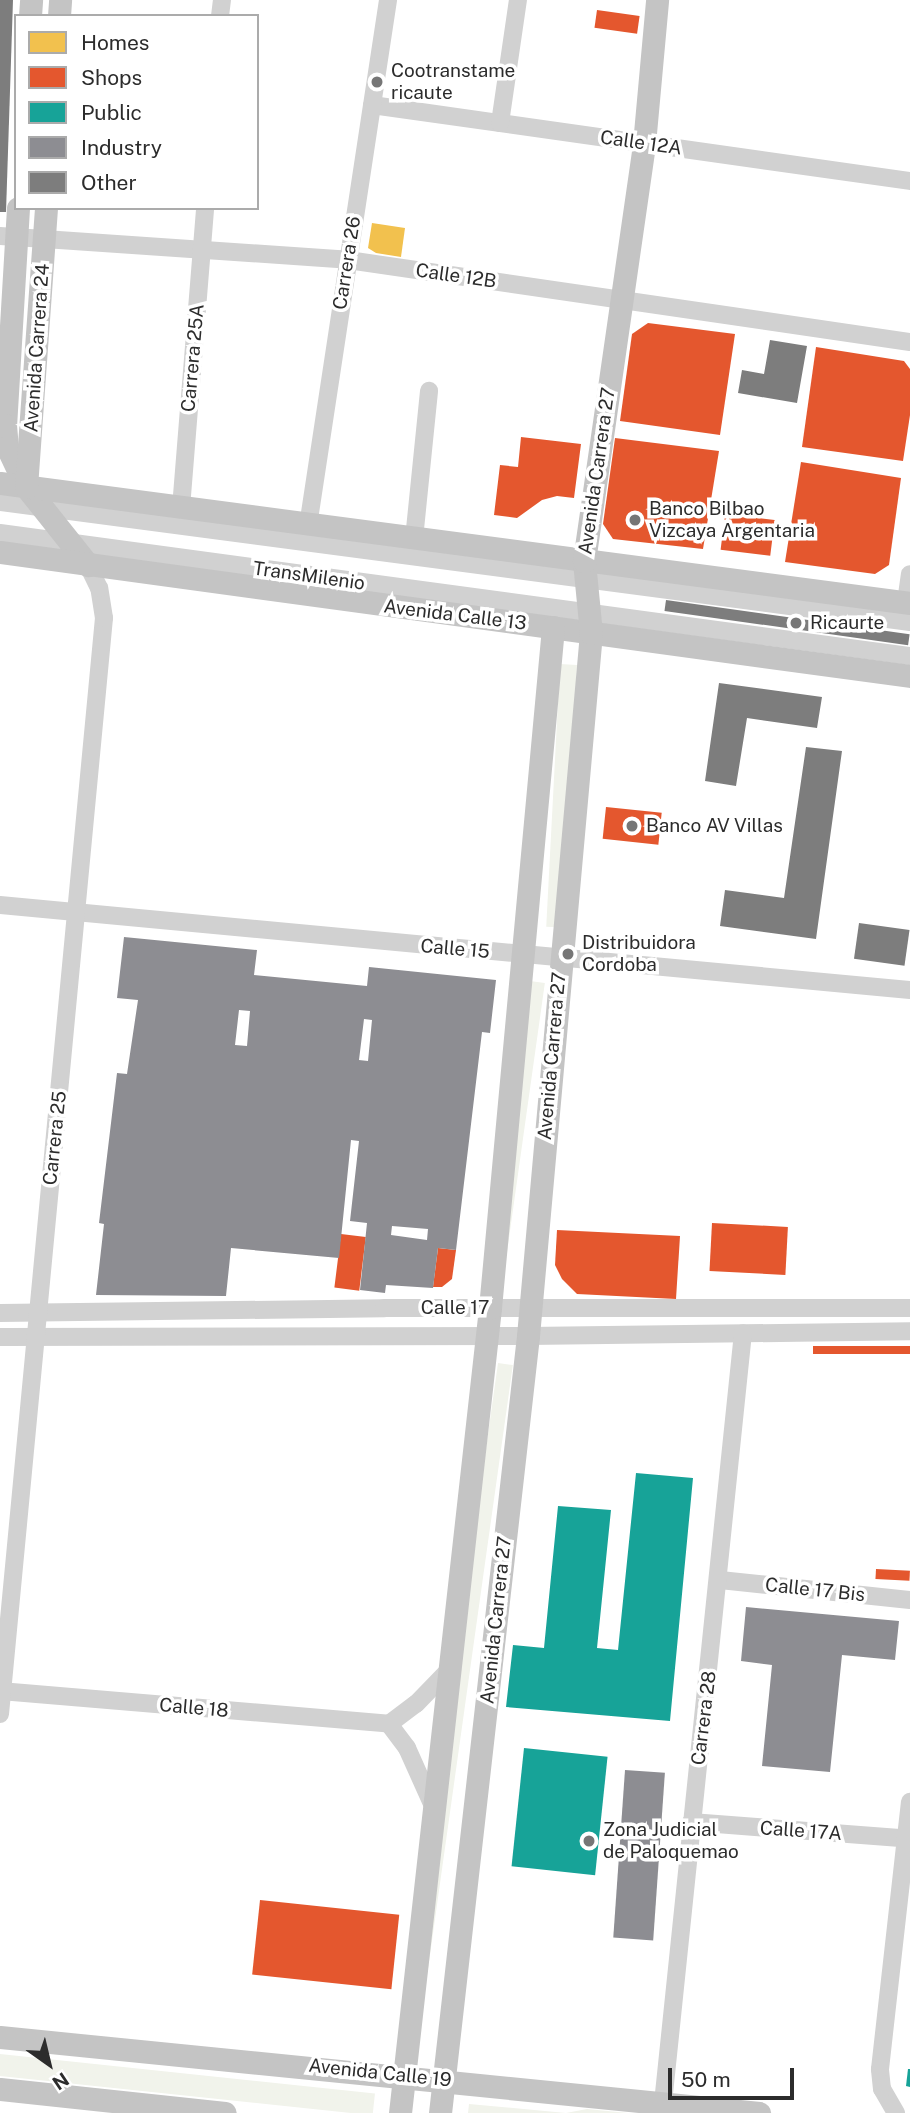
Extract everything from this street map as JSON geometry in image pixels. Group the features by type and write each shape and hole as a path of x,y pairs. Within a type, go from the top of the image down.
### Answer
{"main road":[{"name":"Avenida Carrera 27","path":"440,2113 528,1336 590,622 584,571 644,144 657,0"},
{"name":"Avenida Carrera 24","path":"17,210 8,236 5,425 8,447 26,487 88,565"},
{"name":"Avenida Carrera 24","path":"26,487 46,210"},
{"path":"0,483 181,508 309,517 584,571 909,609"},
{"name":"Avenida Calle 13","path":"0,552 553,627 590,622 910,676"},
{"name":"Avenida Carrera 27","path":"400,2113 490,1308 553,627"},
{"name":"Avenida Calle 19","path":"0,2037 404,2075 759,2113"},
{"path":"0,2089 225,2113"}],"street":[{"name":"Carrera 26","path":"309,517 388,0"},
{"path":"500,123 519,0"},
{"name":"Calle 12A","path":"372,105 910,181"},
{"name":"Carrera 25A","path":"181,508 205,210"},
{"name":"Calle 12B","path":"8,236 348,260 910,342"},
{"path":"414,539 429,391"},
{"name":"TransMilenio","path":"0,502 584,571"},
{"name":"TransMilenio","path":"0,533 590,622 910,656"},
{"name":"Carrera 25","path":"0,1714 104,618 99,588 88,565"},
{"path":"909,609 910,574"},
{"name":"Calle 15","path":"0,905 561,960 910,990"},
{"name":"Calle 17","path":"0,1313 490,1308 910,1308"},
{"name":"Calle 17","path":"0,1337 528,1336 910,1331"},
{"name":"Carrera 28","path":"663,2102 691,1822 720,1580 743,1333"},
{"name":"Calle 17 Bis","path":"720,1580 910,1600"},
{"path":"434,1810 407,1748 389,1724 416,1704 449,1670"},
{"name":"Calle 18","path":"1,1691 389,1724"},
{"path":"896,2113 882,2089 880,2069 908,1839 910,1802"},
{"name":"Calle 17A","path":"691,1822 908,1839"}],"shaded area":[{"path":"560,664 577,665 563,928 546,927"},
{"path":"530,981 545,983 503,1284 488,1282"},
{"path":"498,1363 513,1365 418,2042 403,2040"},
{"path":"0,2054 375,2093 373,2113 351,2113 0,2076"},
{"path":"469,2104 566,2113 468,2113"},
{"path":"587,2109 628,2113 566,2113"}],"building: Homes":[{"path":"372,223 405,228 401,257 376,253 368,248"}],"building: Shops":[{"path":"597,10 640,16 637,34 594,28"},
{"path":"648,323 735,334 720,435 620,421 632,334"},
{"path":"816,347 904,361 910,369 910,415 903,461 802,447"},
{"path":"521,437 581,444 574,498 557,496 542,500 517,518 494,515 500,465 518,467"},
{"path":"615,438 719,451 703,549 613,539 603,524"},
{"path":"801,462 901,478 889,565 875,574 785,562"},
{"path":"725,514 775,520 770,556 721,550"},
{"name":"Banco AV Villas","path":"606,807 662,813 658,845 603,839"},
{"path":"712,1223 788,1227 785,1275 709,1271"},
{"path":"557,1230 680,1236 676,1299 577,1294 562,1279 555,1265"},
{"path":"341,1234 366,1237 359,1291 334,1288"},
{"path":"438,1248 456,1250 452,1279 442,1287 433,1287"},
{"path":"813,1346 910,1346 910,1354 813,1354"},
{"path":"876,1569 910,1571 909,1581 875,1579"},
{"path":"260,1900 399,1915 391,1989 252,1975"}],"building: Public":[{"path":"636,1473 693,1478 670,1721 506,1707 513,1645 544,1648 558,1506 611,1510 597,1648 618,1650"},
{"path":"524,1748 608,1757 595,1875 512,1866"},
{"path":"910,2069 910,2087 906,2086"}],"building: Industry":[{"path":"124,937 257,950 254,975 367,986 369,967 496,980 490,1033 482,1032 456,1250 438,1248 433,1288 386,1285 385,1293 360,1290 367,1223 350,1221 359,1141 351,1140 339,1258 231,1248 226,1296 96,1295 104,1224 99,1223 117,1073 127,1074 138,1000 117,998","holes":["239,1010 250,1011 247,1046 235,1045","364,1019 372,1020 368,1061 359,1060","392,1226 428,1229 427,1240 391,1235"]},
{"path":"746,1607 899,1621 895,1660 842,1655 830,1772 762,1766 772,1665 741,1661"},
{"path":"625,1770 665,1773 653,1940 613,1938"}],"building: Other":[{"path":"0,0 13,0 6,212 0,212"},
{"path":"770,340 807,346 797,403 738,393 742,370 764,374"},
{"path":"666,600 910,634 908,645 664,611"},
{"path":"719,683 822,697 817,728 747,718 736,786 705,781"},
{"path":"806,747 842,751 816,939 720,926 725,890 784,898"},
{"path":"859,923 910,930 904,966 854,959"}],"place":[{"name":"Cootranstame ricaute","path":"377,82"},
{"name":"Banco Bilbao Vizcaya Argentaria","path":"635,520"},
{"name":"Ricaurte","path":"796,623"},
{"name":"Banco AV Villas","path":"632,826"},
{"name":"Distribuidora Cordoba","path":"568,954"},
{"name":"Zona Judicial de Paloquemao","path":"589,1841"}]}
